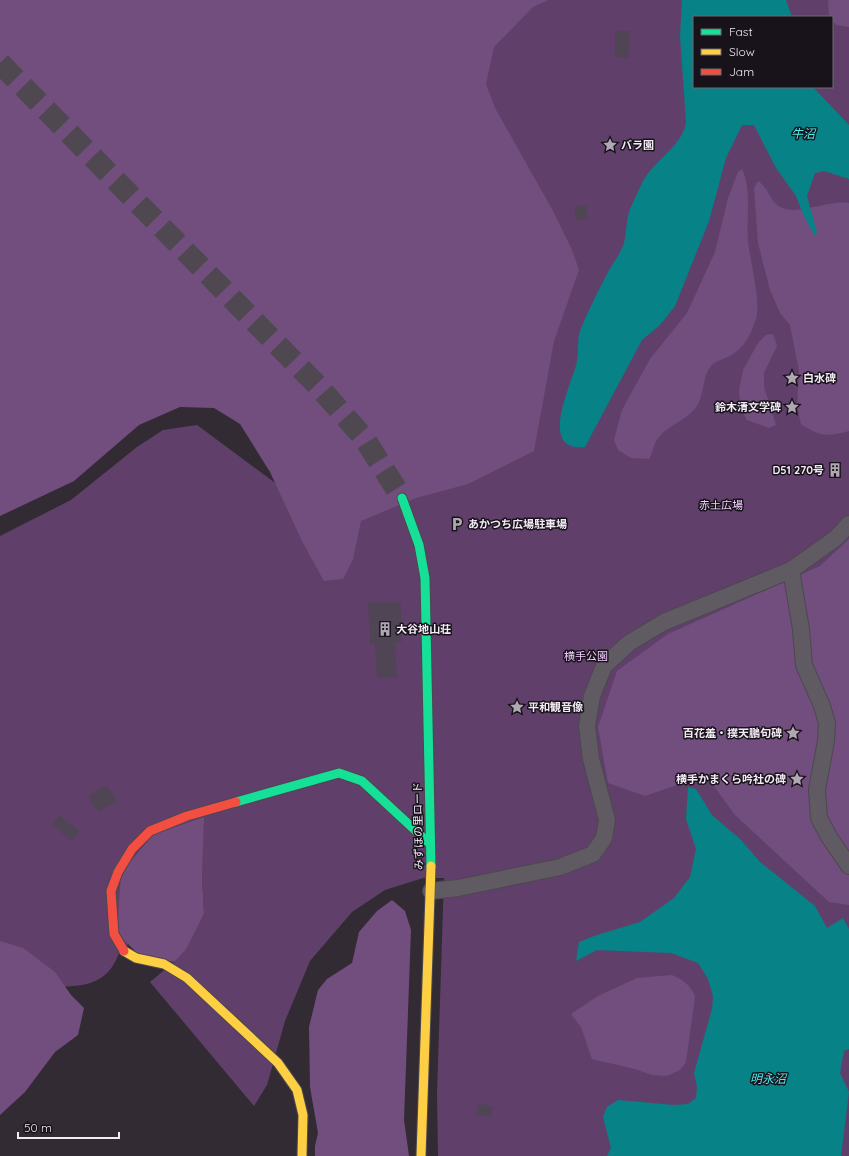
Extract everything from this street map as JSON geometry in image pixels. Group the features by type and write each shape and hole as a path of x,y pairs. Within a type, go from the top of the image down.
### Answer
{"street":[{"name":"みずほの里ロード","path":"402,498 419,545 425,578 430,892 421,1156"},
{"path":"430,892 458,888 560,867 593,854 604,838 607,820 591,759 587,726 592,696 604,666 629,643 664,622 791,570 836,538 849,524"},
{"path":"791,570 801,629 804,664 822,706 827,723 826,741 817,790 819,818 829,837 849,866"},
{"path":"302,1156 303,1115 296,1090 278,1063 187,978 164,964 136,958 123,950 114,934 111,908 111,891 118,872 132,849 150,831 188,816 339,773 362,781 430,844"}],"green space":[{"name":"横手公園","path":"0,0 849,0 849,1156 438,1156 437,1094 444,878 423,878 385,890 352,912 310,961 285,1021 267,1085 254,1106 150,982 174,962 204,914 202,874 119,953 113,965 106,974 98,980 89,984 78,986 38,987 0,993 0,536 71,500 137,447 163,430 197,425 316,513"}],"shaded area":[{"path":"0,0 548,0 533,7 494,47 486,84 495,108 553,211 572,250 579,270 554,341 534,451 468,484 416,498 361,521 353,559 343,579 324,581 303,543 270,472 240,424 214,408 180,407 139,425 74,481 0,516"},
{"path":"828,0 849,0 849,27 836,25 833,20 833,16 830,16"},
{"path":"742,169 747,185 748,241 757,302 756,319 754,325 746,341 738,350 710,367 706,375 699,402 690,414 662,434 656,442 649,459 631,458 618,450 614,440 622,410 650,359 687,313 715,252 728,198 738,172"},
{"path":"758,181 765,187 778,206 789,210 849,203 849,431 824,435 819,434 801,424 797,407 799,371 790,325 780,313 770,290 758,243 754,188"},
{"path":"773,334 777,346 764,373 764,387 776,425 769,428 747,420 741,410 739,390 743,370 758,343 766,335"},
{"path":"849,539 849,905 829,902 735,815 706,775 645,796 608,783 598,727 617,671 668,634 820,566"},
{"path":"204,817 202,874 204,914 186,949 174,962 140,956 117,933 121,873 153,835"},
{"path":"392,900 405,911 411,930 404,1120 409,1156 315,1156 315,1146 318,1133 310,1087 309,1027 318,990 327,979 352,963 359,932 377,911"},
{"path":"0,941 23,948 55,972 71,995 84,1008 78,1035 55,1052 25,1092 0,1115"},
{"path":"672,975 686,983 695,997 686,1062 680,1070 667,1076 652,1075 635,1069 592,1059 581,1027 571,1014 598,996 637,978"}],"water":[{"name":"牛沼","path":"682,0 786,0 792,16 693,16 693,88 814,88 849,125 849,179 824,171 815,173 807,196 817,233 814,235 796,196 776,168 754,125 742,125 726,158 709,221 675,306 660,325 642,340 585,447 570,446 563,439 560,428 561,414 577,361 580,331 586,315 609,270 623,247 629,212 642,183 653,168 674,146 684,131 686,122 680,36"},
{"name":"明永沼","path":"688,787 696,789 712,815 741,840 760,862 815,906 827,928 843,918 849,929 849,1049 844,1051 840,1073 849,1092 841,1156 607,1156 611,1148 603,1117 607,1107 618,1100 674,1105 688,1104 696,1098 697,1087 694,1073 712,1009 713,996 708,979 698,963 671,953 597,950 576,961 579,942 640,922 674,898 690,877 696,849 686,819"}],"building":[{"path":"615,31 630,31 629,58 615,57"},
{"path":"586,205 588,219 576,221 574,207"},
{"name":"大谷地山荘","path":"399,602 399,604 401,603 402,642 395,643 397,677 377,678 375,644 370,644 368,603"},
{"path":"107,785 117,801 98,812 88,796"},
{"path":"59,815 80,831 72,841 52,825"},
{"path":"479,1104 492,1106 491,1117 476,1115"}],"tunnel":[{"path":"0,63 318,386 364,438 402,498"}],"traffic: fast":[{"path":"402,498 419,545 425,578 431,866"},
{"path":"236,802 339,773 362,781 430,844"}],"traffic: slow":[{"path":"421,1156 431,866"},
{"path":"124,951 136,958 164,964 187,978 278,1063 297,1090 303,1115 302,1156"}],"traffic: jam":[{"path":"124,951 114,934 111,891 118,872 132,849 150,831 187,816 236,802"}],"place":[{"name":"バラ園","path":"610,145"},
{"name":"白水碑","path":"792,378"},
{"name":"鈴木清文学碑","path":"792,407"},
{"name":"D51 270号","path":"835,470"},
{"name":"あかつち広場駐車場","path":"457,524"},
{"name":"大谷地山荘","path":"385,629"},
{"name":"平和観音像","path":"517,707"},
{"name":"百花羞・撲天鵬句碑","path":"793,733"},
{"name":"横手かまくら吟社の碑","path":"797,779"}],"park label":[{"name":"赤土広場","path":"721,505"}]}
